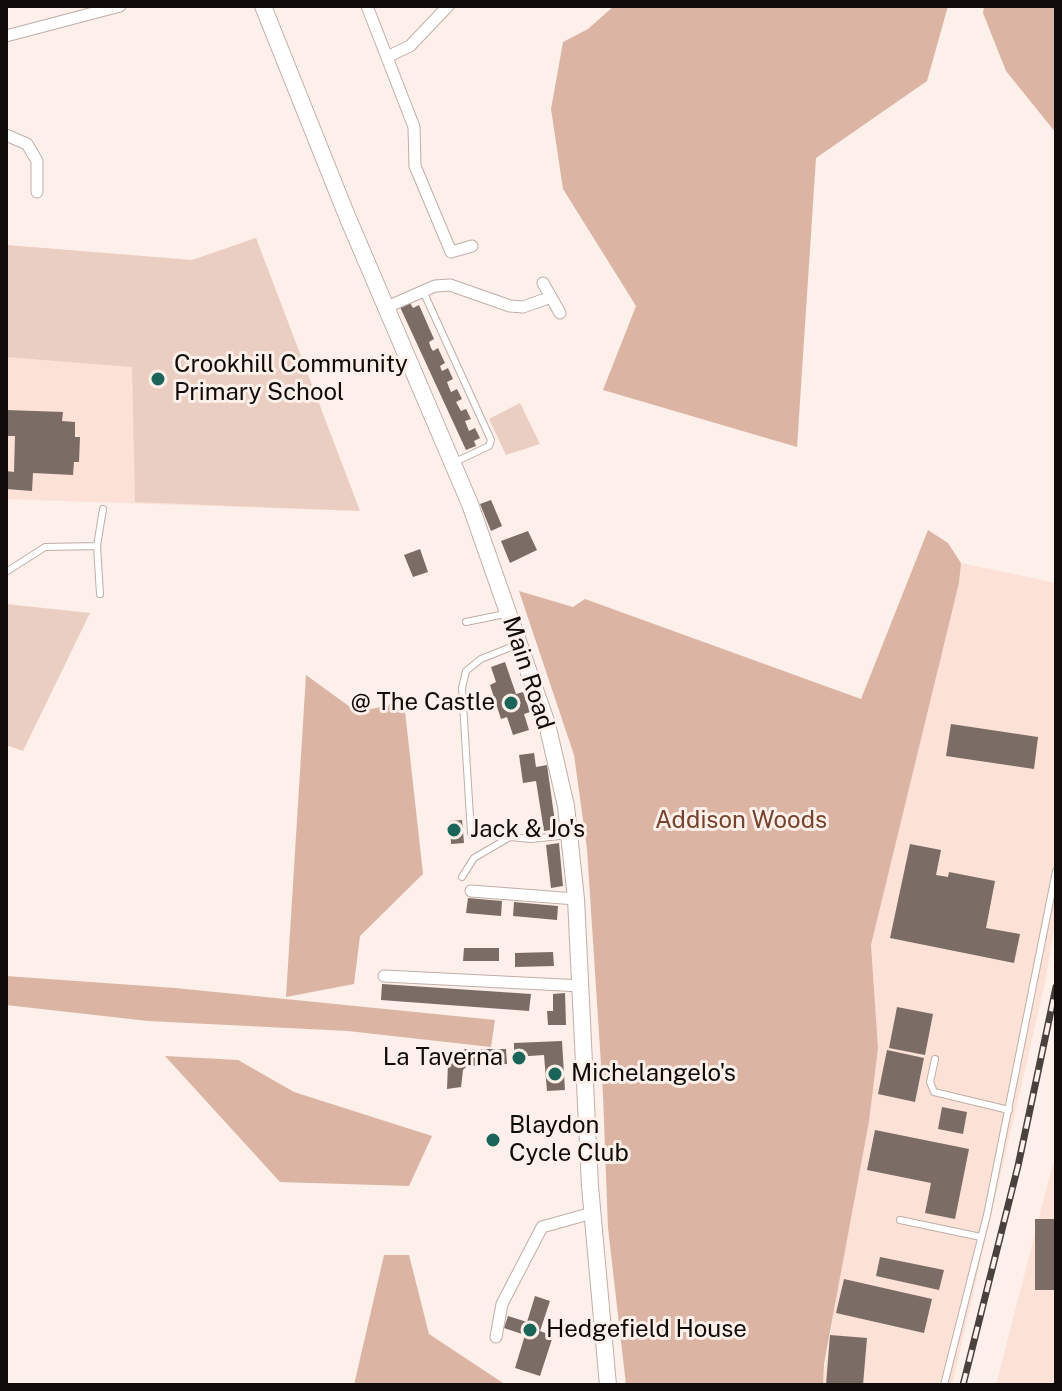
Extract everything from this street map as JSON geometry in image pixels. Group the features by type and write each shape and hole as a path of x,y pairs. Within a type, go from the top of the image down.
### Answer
{"main road":[{"name":"Main Road","path":"263,6 452,463 547,724 569,835 576,899 592,1213 608,1385"}],"street":[{"path":"6,36 120,6"},
{"path":"367,6 389,56 414,127 415,166 451,252 472,246"},
{"path":"389,56 410,46 448,6"},
{"path":"6,135 27,144 37,161 37,192"},
{"path":"543,283 560,313"},
{"path":"387,307 423,291 450,285 463,287 491,302 523,307 551,297"},
{"path":"471,891 576,899"},
{"path":"384,976 582,986"},
{"path":"496,1337 502,1304 542,1227 592,1213"}],"lane":[{"path":"423,291 491,440 489,446 452,463"},
{"path":"100,594 97,546 103,509"},
{"path":"6,572 45,547 97,546"},
{"path":"466,622 509,613"},
{"path":"471,833 462,688 466,671 481,659 519,643"},
{"path":"462,877 474,858 510,837 569,835"},
{"path":"944,1385 1009,1110 1056,871"},
{"path":"935,1059 930,1082 934,1092 1009,1110"},
{"path":"900,1220 981,1237"}],"shaded area":[{"name":"Crookhill Community Primary School","path":"256,238 360,511 6,499 6,245 192,260"},
{"name":"Crookhill Community Primary School","path":"256,238 360,511 135,502 132,367 6,357 6,245 192,260"},
{"path":"520,403 540,444 506,455 489,419"},
{"path":"961,563 1056,583 1056,918 1045,983 952,1385 822,1385 878,1048 871,945 959,584"},
{"path":"6,604 90,613 23,751 6,745"},
{"path":"1056,1151 1056,1385 996,1385 1055,1156"}],"green space":[{"path":"614,6 948,6 927,81 816,158 797,447 603,390 636,306 563,189 551,109 563,42 588,29"},
{"path":"984,6 1056,6 1056,133 1006,71 983,13"},
{"name":"Addison Woods","path":"928,530 948,543 961,563 959,583 871,945 878,1048 869,1121 824,1364 823,1385 626,1385 608,1228 587,849 574,755 519,591 573,607 585,599 861,699"},
{"path":"306,675 357,712 404,702 423,874 360,936 354,984 286,997"},
{"path":"6,976 175,988 495,1020 491,1047 348,1031 148,1021 6,1005"},
{"path":"165,1056 238,1060 294,1092 432,1136 409,1186 280,1182"},
{"path":"384,1255 409,1255 429,1334 506,1385 354,1385"}],"building":[{"path":"410,303 413,308 419,305 434,339 429,342 431,348 433,351 438,348 445,363 440,366 442,371 448,368 453,379 447,382 451,392 457,389 462,399 456,402 461,411 466,409 471,419 465,421 469,431 475,428 480,438 474,441 476,446 466,450 400,307"},
{"path":"6,410 63,412 62,421 75,422 75,437 80,437 79,462 74,462 73,475 33,473 32,491 6,489 6,471 14,472 15,436 6,436"},
{"path":"491,500 502,526 491,531 480,504"},
{"path":"528,531 537,550 510,563 501,541"},
{"path":"420,549 428,572 413,577 404,555"},
{"name":"@ The Castle","path":"505,662 516,694 523,692 530,712 524,714 529,730 513,735 507,717 501,719 490,685 496,682 491,667"},
{"path":"951,724 1038,737 1034,769 946,756"},
{"path":"534,753 536,767 547,765 556,829 544,831 536,781 523,783 519,755"},
{"path":"462,820 464,843 451,844 450,821"},
{"path":"559,843 563,886 551,888 546,845"},
{"path":"910,844 941,850 936,875 948,877 949,872 995,881 986,928 1020,934 1014,963 890,938"},
{"path":"468,898 502,901 501,916 466,913"},
{"path":"514,902 558,906 557,920 513,916"},
{"path":"464,948 499,948 499,961 463,961"},
{"path":"553,952 554,966 515,967 515,953"},
{"path":"382,984 531,994 529,1011 381,1000"},
{"path":"565,993 566,1025 548,1025 547,1011 553,1011 553,994"},
{"path":"897,1007 933,1014 925,1055 889,1048"},
{"name":"Michelangelo's","path":"562,1041 565,1090 547,1091 544,1055 514,1057 514,1043"},
{"path":"465,1049 506,1049 507,1064 467,1066 463,1070 461,1087 447,1089 448,1064 452,1057"},
{"path":"887,1050 924,1058 915,1102 878,1094"},
{"path":"942,1107 967,1112 963,1134 938,1129"},
{"path":"875,1130 969,1149 955,1219 925,1213 931,1183 867,1170"},
{"path":"1035,1219 1056,1219 1056,1290 1035,1290"},
{"path":"880,1257 944,1270 939,1290 876,1276"},
{"path":"844,1279 932,1299 924,1333 836,1313"},
{"path":"535,1296 550,1301 540,1331 553,1336 540,1376 515,1368 525,1335 504,1328 508,1316 527,1322"},
{"path":"830,1335 867,1338 863,1385 826,1385"}],"railway":[{"path":"963,1385 1018,1166 1056,987"}],"place":[{"name":"Crookhill Community Primary School","path":"158,379"},
{"name":"@ The Castle","path":"511,703"},
{"name":"Jack & Jo's","path":"454,830"},
{"name":"La Taverna","path":"519,1058"},
{"name":"Michelangelo's","path":"555,1074"},
{"name":"Blaydon Cycle Club","path":"493,1140"},
{"name":"Hedgefield House","path":"530,1330"}]}
